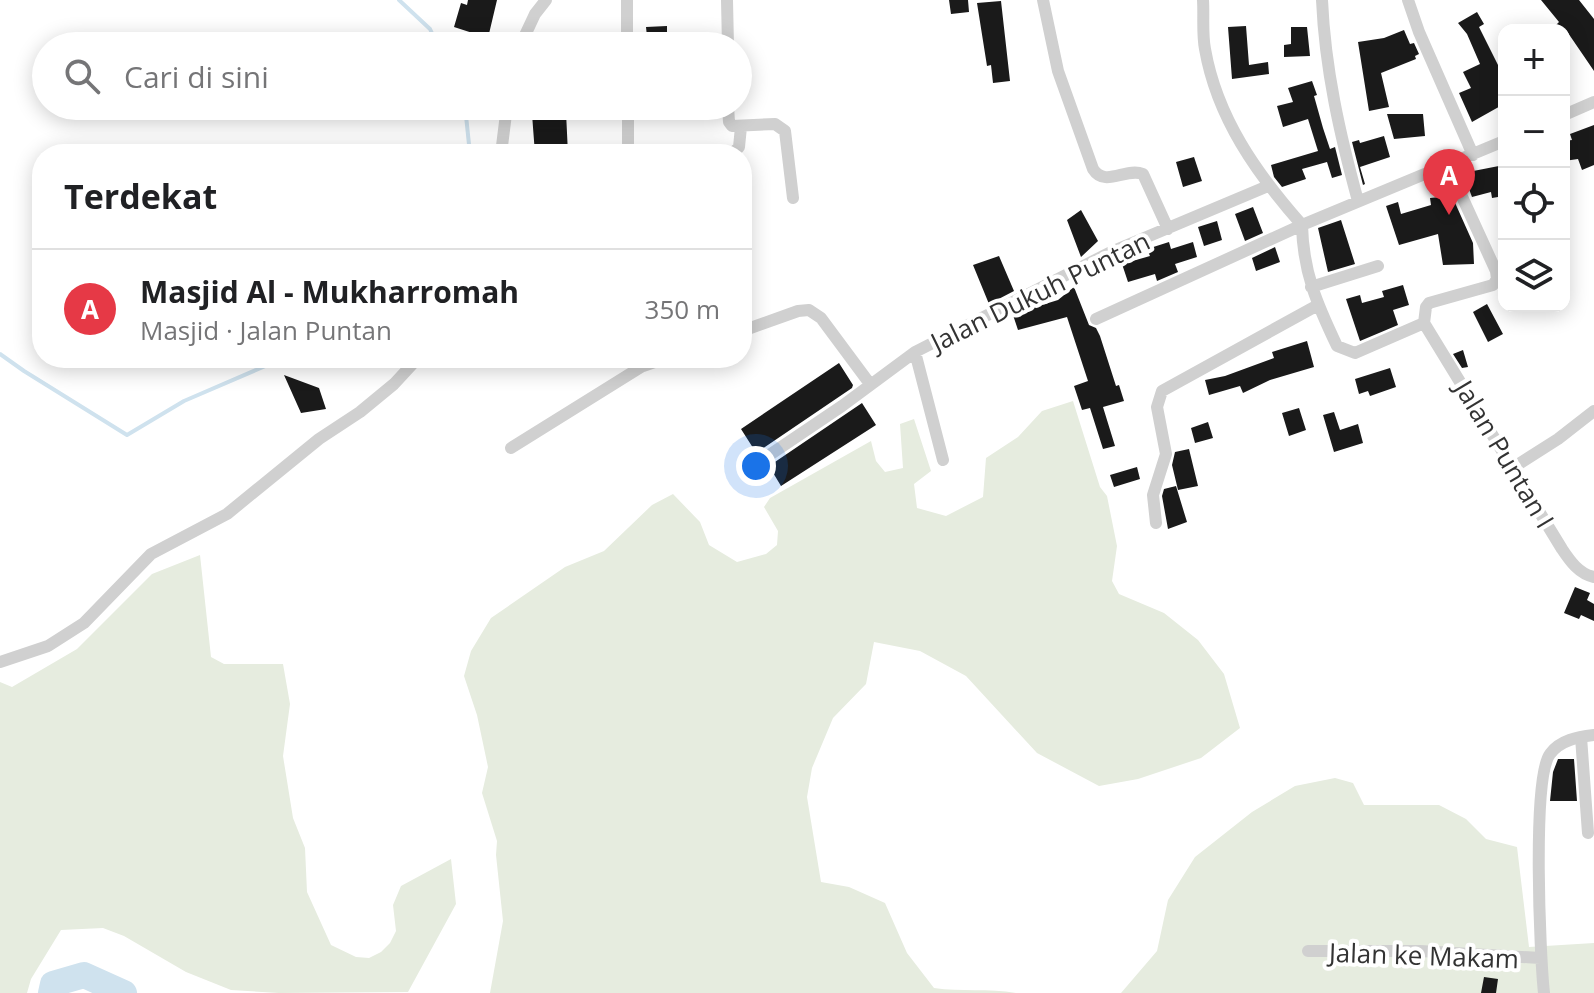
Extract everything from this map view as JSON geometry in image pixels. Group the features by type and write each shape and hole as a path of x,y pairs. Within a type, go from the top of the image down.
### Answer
{"street":[{"path":"527,32 546,0"},
{"path":"627,0 627,32"},
{"path":"727,0 728,32"},
{"path":"1043,0 1058,71 1096,175 1105,178 1133,172 1143,174 1168,229"},
{"path":"1203,0 1204,46 1214,90 1235,135 1268,186 1302,225 1303,251 1311,287 1337,346 1345,351 1355,353 1367,349 1424,323 1429,303 1493,285 1497,279 1448,166"},
{"path":"1322,0 1330,80 1341,140 1358,201"},
{"path":"1408,0 1473,155"},
{"path":"1570,112 1594,102"},
{"path":"502,144 505,120"},
{"path":"628,120 628,144"},
{"path":"729,120 730,125 741,127 775,124 785,131 793,198"},
{"path":"739,144 741,127"},
{"path":"1096,319 1302,225 1498,144"},
{"name":"Jalan Dukuh Puntan","path":"943,460 915,352 1111,252 1268,186"},
{"path":"1311,287 1378,266"},
{"path":"1156,523 1153,495 1166,454 1157,407 1162,391 1318,305"},
{"path":"752,327 809,310 821,318 870,384"},
{"name":"Jalan Puntan I","path":"1424,323 1572,563 1594,577"},
{"path":"750,468 915,352"},
{"path":"0,662 48,646 84,623 151,554 227,514 319,439 360,412 409,368"},
{"path":"511,448 635,368"},
{"path":"1514,467 1594,411"},
{"path":"1544,993 1540,958 1540,800 1543,767 1551,752 1568,740 1588,736 1588,833"},
{"name":"Jalan ke Makam","path":"1308,951 1420,951 1540,958"}],"shaded area":[{"path":"1073,401 1100,487 1107,496 1117,546 1112,581 1119,594 1164,613 1198,640 1224,674 1240,728 1201,758 1138,779 1099,786 1037,753 966,676 920,651 874,642 866,684 833,718 812,768 807,797 821,882 849,887 885,903 907,953 934,988 1016,993 490,993 503,921 497,841 482,793 488,767 477,715 464,676 471,651 491,618 565,567 604,551 652,505 673,494 700,522 709,545 737,562 766,554 777,545 778,531 764,507 770,498 871,441 876,461 885,472 903,468 900,424 914,419 931,471 914,484 917,508 946,516 983,497 986,458 1018,437 1042,411"},
{"path":"200,555 211,657 224,664 283,664 290,704 283,756 293,818 305,848 307,892 331,945 356,957 369,958 381,952 396,931 393,905 401,886 451,859 456,904 408,992 279,993 231,990 186,972 124,936 103,928 61,930 31,979 27,993 0,993 0,682 12,687 77,649 152,574"},
{"path":"1335,778 1353,783 1364,805 1439,805 1466,819 1486,839 1517,847 1529,947 1594,943 1594,993 1121,993 1157,951 1168,900 1195,857 1252,812 1295,786"}],"building":[{"path":"468,0 497,0 489,32 469,32 454,27 461,3 467,5"},
{"path":"949,0 968,0 969,12 951,14"},
{"path":"1541,0 1579,0 1594,19 1594,71 1570,36 1570,24 1557,24 1559,22"},
{"path":"1001,1 1010,81 993,83 991,65 987,66 977,3"},
{"path":"1477,12 1484,24 1479,27 1498,65 1498,107 1472,122 1459,93 1471,88 1463,72 1480,64 1467,34 1458,23"},
{"path":"667,26 667,32 647,32 646,27"},
{"path":"1246,26 1249,65 1268,62 1269,74 1232,79 1228,27"},
{"path":"1291,27 1307,27 1310,56 1284,57 1284,45 1291,44"},
{"path":"1404,30 1419,54 1415,56 1416,59 1381,73 1389,107 1369,111 1358,42 1384,38"},
{"path":"1312,81 1323,128 1330,149 1335,147 1342,175 1332,178 1327,162 1302,169 1306,179 1282,187 1274,177 1271,165 1318,151 1308,119 1283,127 1277,106 1293,102 1288,88"},
{"path":"1387,114 1423,114 1425,136 1394,139"},
{"path":"532,120 566,120 568,144 534,144"},
{"path":"1594,125 1594,165 1582,170 1578,159 1570,160 1570,134"},
{"path":"1384,136 1390,157 1360,167 1363,185 1352,142 1359,140 1360,143"},
{"path":"1194,157 1202,181 1183,187 1176,162"},
{"path":"1498,166 1498,197 1492,198 1491,192 1472,197 1463,173"},
{"path":"1452,196 1473,243 1474,264 1443,265 1438,234 1399,245 1386,206 1398,202 1401,214 1431,205 1430,198"},
{"path":"1253,207 1263,233 1245,241 1235,214"},
{"path":"1081,210 1098,241 1081,257 1067,220"},
{"path":"1341,220 1355,264 1328,272 1318,228"},
{"path":"1217,221 1222,240 1204,246 1198,227"},
{"path":"1169,242 1171,249 1193,242 1197,257 1175,264 1178,272 1157,281 1155,274 1128,282 1122,264 1150,256 1147,249"},
{"path":"1275,247 1280,262 1256,271 1252,258"},
{"path":"999,256 1014,291 989,304 973,265"},
{"path":"1403,285 1409,305 1393,310 1398,325 1360,341 1346,299 1360,295 1362,303 1384,297 1382,291"},
{"path":"1074,287 1089,325 1096,328 1100,336 1124,401 1103,407 1115,446 1103,449 1090,408 1082,410 1074,386 1088,381 1067,317 1018,330 1012,312 1058,300"},
{"path":"1487,304 1503,334 1488,342 1473,312"},
{"path":"1307,341 1314,367 1270,380 1243,393 1240,386 1209,395 1205,380 1274,358 1272,352"},
{"path":"1463,350 1468,367 1462,368 1453,354"},
{"path":"839,363 852,388 755,451 741,429"},
{"path":"1390,368 1396,387 1370,396 1368,391 1359,394 1355,379"},
{"path":"284,375 319,388 326,409 301,413"},
{"path":"862,403 876,425 781,486 769,466"},
{"path":"1299,408 1306,430 1289,436 1282,413"},
{"path":"1334,412 1340,430 1358,424 1363,443 1334,452 1323,415"},
{"path":"1208,422 1213,438 1195,443 1191,428"},
{"path":"1189,449 1198,486 1178,490 1172,465 1175,452"},
{"path":"1137,467 1140,479 1114,487 1110,475"},
{"path":"1176,486 1187,522 1168,529 1162,496 1164,489"},
{"path":"1575,587 1590,593 1587,600 1594,604 1594,621 1581,615 1579,619 1564,613"},
{"path":"1558,759 1574,759 1577,801 1550,801 1553,772"},
{"path":"1484,977 1498,979 1496,993 1481,993"}],"waterway":[{"path":"399,0 431,32"},
{"path":"466,120 469,144"},
{"path":"0,354 127,435 184,401 261,368"},
{"path":"51,993 53,984 84,975 124,993"}],"place":[{"name":"Masjid Al - Mukharromah","path":"1449,215"}]}
